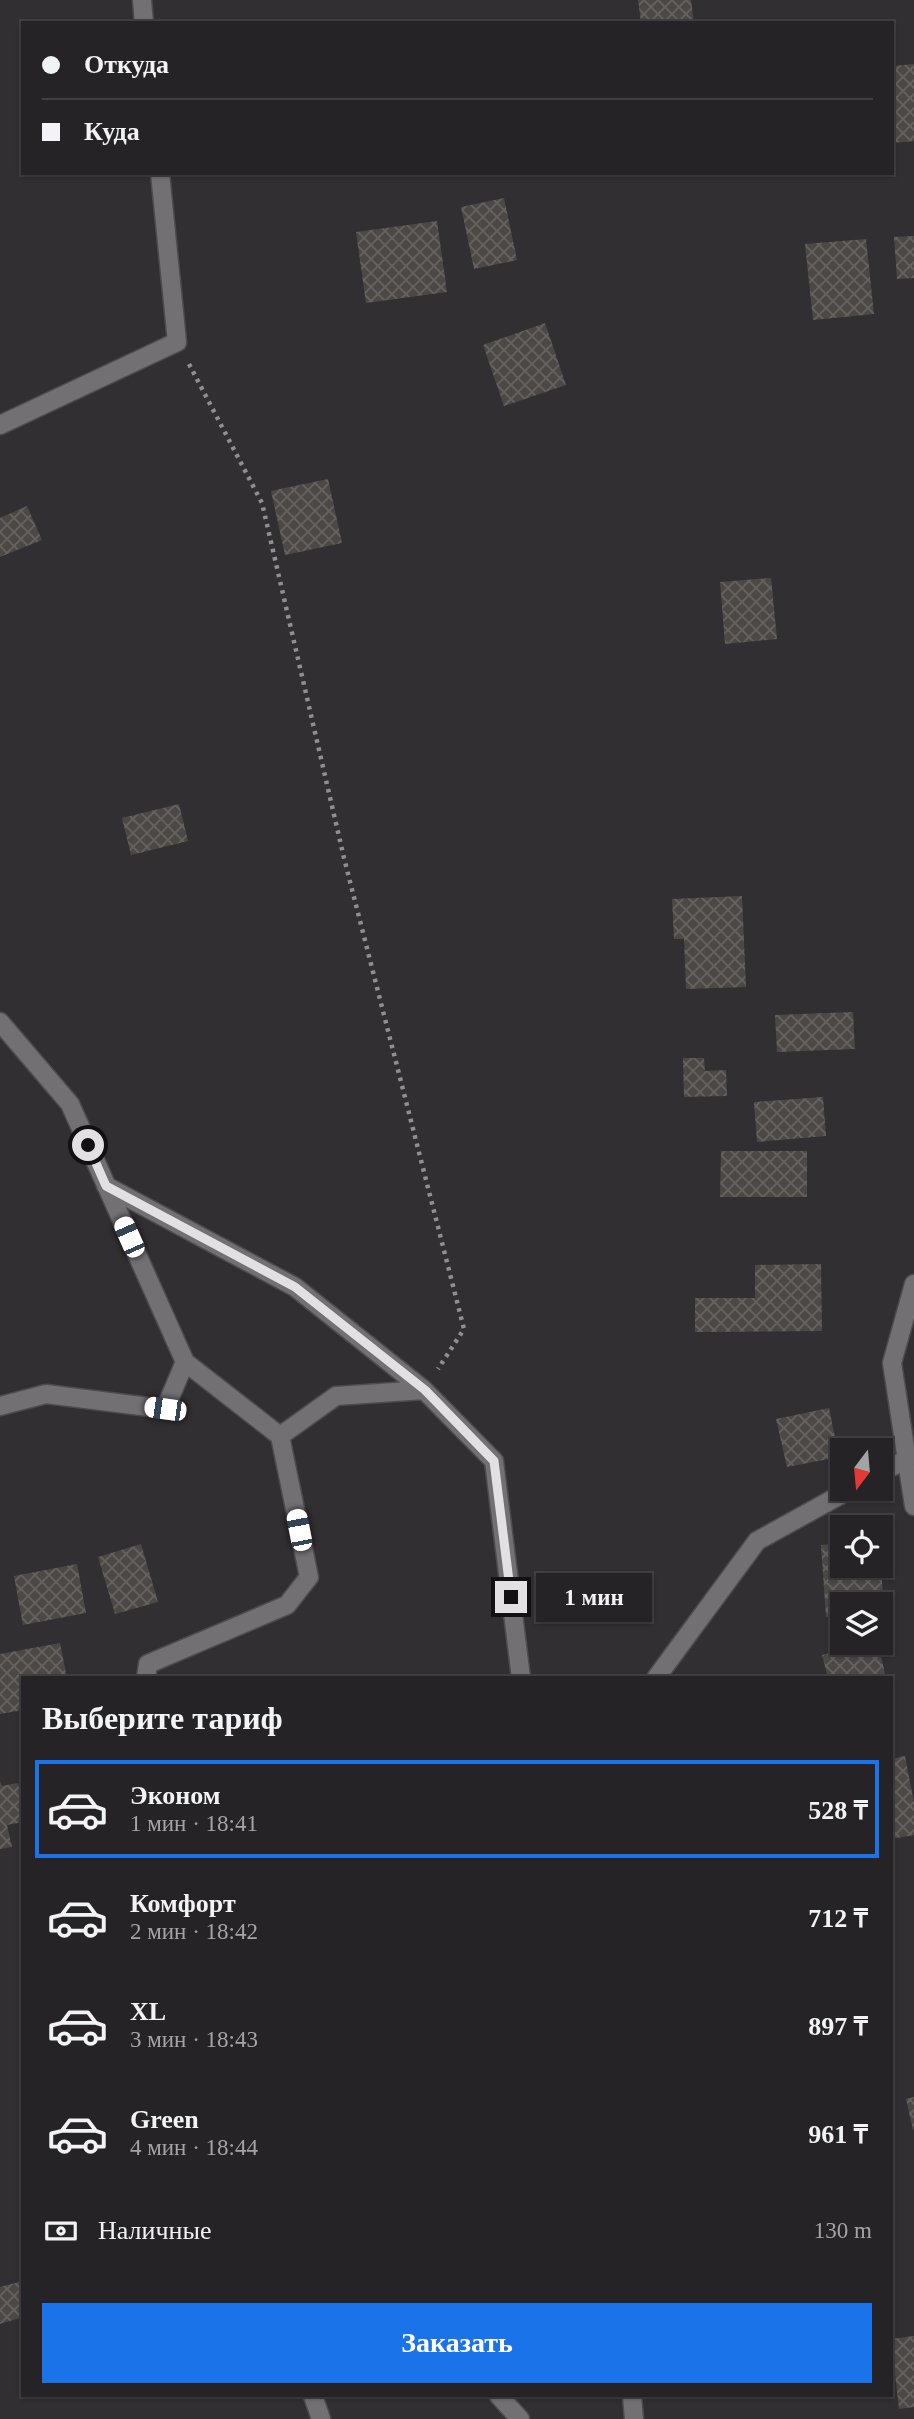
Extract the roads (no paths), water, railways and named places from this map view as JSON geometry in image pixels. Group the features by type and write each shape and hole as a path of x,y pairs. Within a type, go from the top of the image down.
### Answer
{"street":[{"path":"142,0 144,21"},
{"path":"0,425 177,342 160,175"},
{"path":"0,1022 69,1104 185,1362 280,1436 309,1577 287,1605 148,1664 146,1676"},
{"path":"106,1186 295,1287 425,1390 494,1461 522,1676"},
{"path":"914,1284 892,1363 914,1506"},
{"path":"0,1406 46,1394 165,1409 185,1362"},
{"path":"280,1436 336,1396 425,1390"},
{"path":"893,1466 907,1459"},
{"path":"657,1676 757,1541 830,1501"},
{"path":"313,2397 320,2419"},
{"path":"500,2397 520,2419"},
{"path":"632,2397 634,2419"}]}
